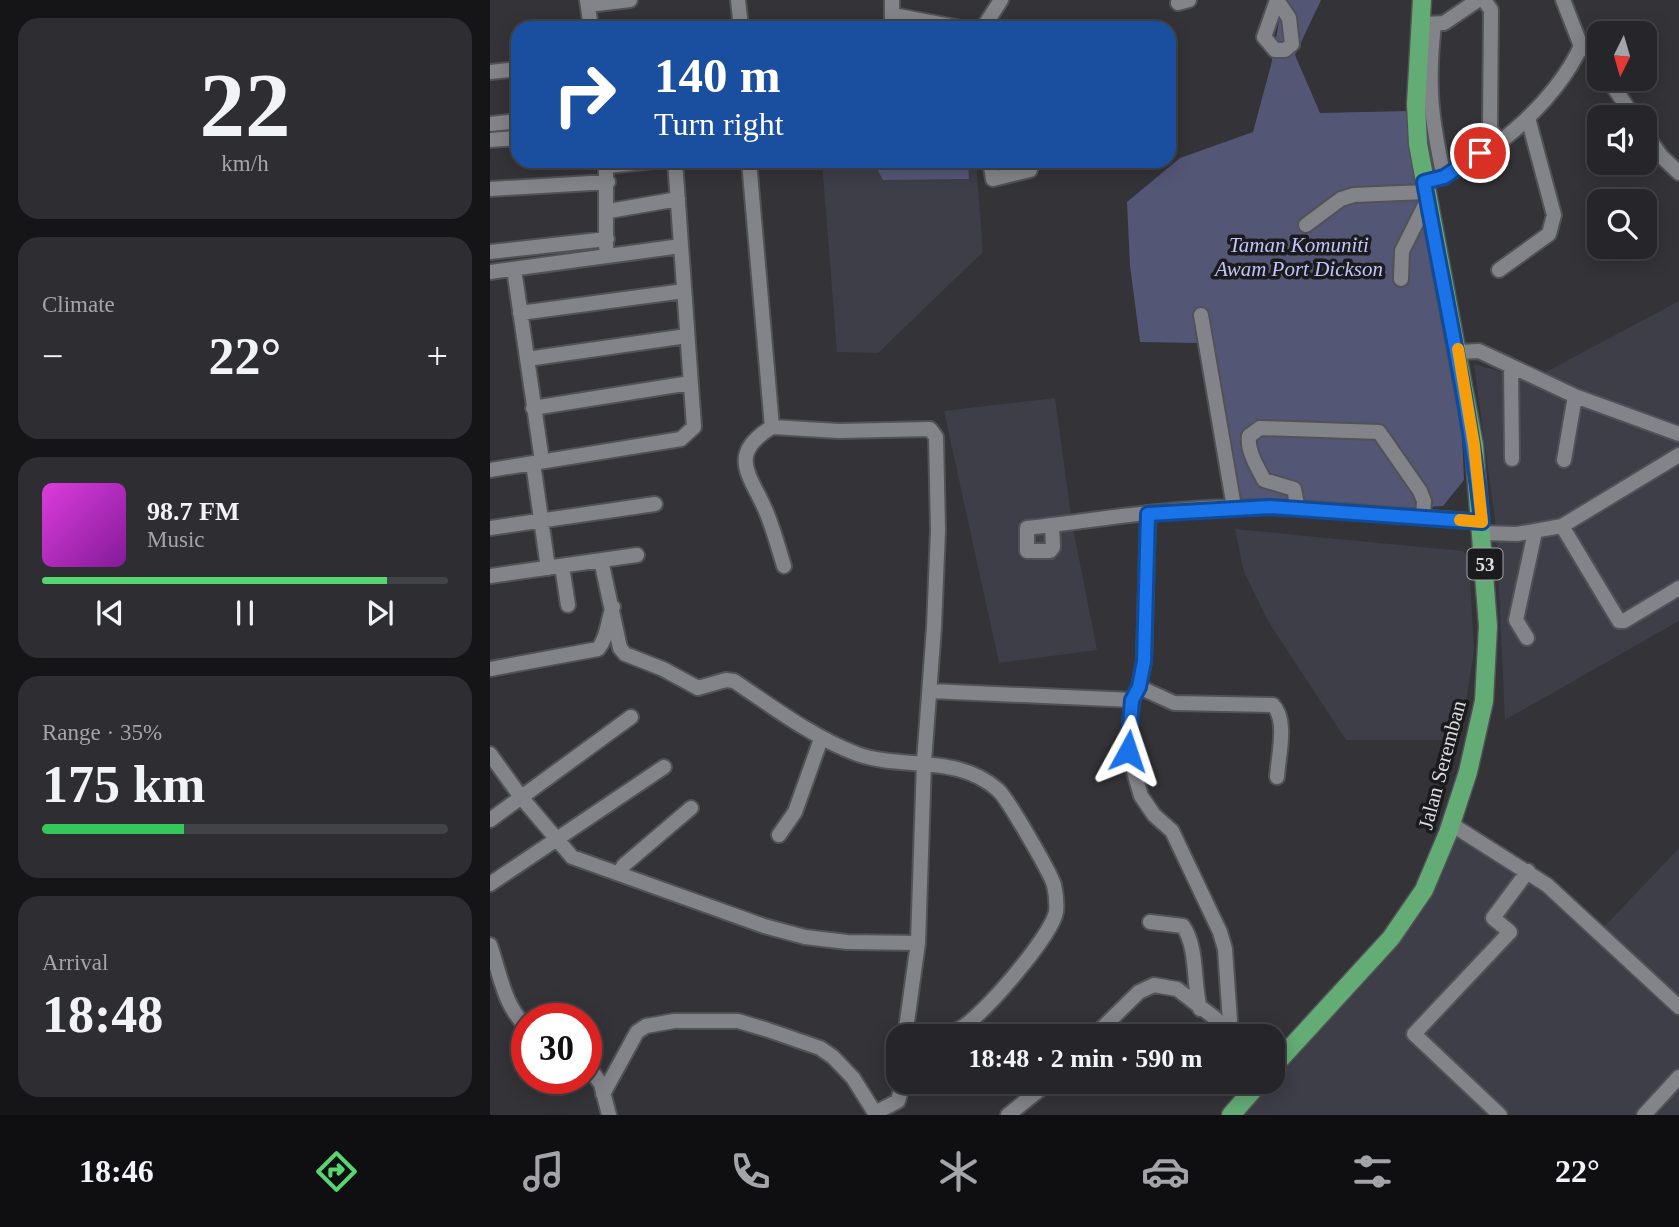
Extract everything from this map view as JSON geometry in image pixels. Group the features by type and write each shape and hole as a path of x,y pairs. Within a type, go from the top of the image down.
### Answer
{"main road":[{"name":"Jalan Seremban","path":"1285,1054 1403,923 1424,890 1451,824 1468,772 1484,701 1488,626 1483,527 1474,445 1459,352 1425,192 1416,104 1427,25 1422,0"},
{"path":"1231,1115 1249,1094"}],"street":[{"path":"590,21 588,2 630,0"},
{"path":"738,0 740,21"},
{"path":"988,21 1001,0"},
{"path":"1444,177 1431,119 1427,25 1444,23 1481,0 1491,10 1490,128 1499,142"},
{"path":"1401,279 1402,251 1425,192 1499,142 1528,118 1574,62 1581,46 1563,0"},
{"path":"892,14 926,21"},
{"path":"1581,46 1587,48"},
{"path":"490,72 511,70"},
{"path":"1621,91 1632,105"},
{"path":"1499,270 1549,234 1553,225 1554,215 1528,118"},
{"path":"490,124 511,122"},
{"path":"1657,137 1661,142 1661,156"},
{"path":"490,140 511,138"},
{"path":"1657,150 1679,173"},
{"path":"605,256 608,211 607,168"},
{"path":"490,470 681,439 694,428 676,168"},
{"path":"750,168 772,427"},
{"path":"991,168 993,179 1030,170"},
{"path":"490,189 608,182"},
{"path":"1306,225 1341,199 1354,195 1425,192"},
{"path":"608,211 678,199"},
{"path":"490,252 607,239"},
{"path":"490,272 681,246"},
{"path":"514,270 533,408 541,521 568,605"},
{"path":"520,313 684,291"},
{"path":"1201,315 1234,508"},
{"path":"527,359 687,336"},
{"path":"1459,352 1479,351 1575,396 1679,434"},
{"path":"1511,366 1512,459"},
{"path":"533,408 690,383"},
{"path":"1564,460 1575,396"},
{"path":"784,566 765,509 746,476 745,462 760,435 772,427 839,431 930,429 934,432 938,530 924,762 918,943 907,1024"},
{"path":"1298,509 1294,489 1264,480 1254,460 1248,445 1249,436 1260,428 1379,432 1420,491 1424,501 1423,518"},
{"path":"1052,525 1234,508 1298,509 1423,518 1535,532 1562,526 1678,459"},
{"path":"490,528 655,504"},
{"path":"1148,514 1144,661 1136,694 1128,751 1140,796 1154,815 1172,831 1220,932 1225,949 1230,1024"},
{"path":"1562,526 1619,621 1624,621 1679,588"},
{"path":"1527,638 1516,620 1527,559 1535,532"},
{"path":"490,576 638,555"},
{"path":"601,560 620,648 625,654 663,669 698,688 726,680 734,681 821,739 859,755 924,762 977,774 1000,792 1054,883 1056,914 1038,945 973,1021 966,1024"},
{"path":"490,668 598,649 606,640 606,624 613,607"},
{"path":"930,691 1136,694 1174,703 1273,705 1279,711 1281,728 1277,777"},
{"path":"490,820 631,717"},
{"path":"779,835 795,812 821,739"},
{"path":"490,754 555,840 572,857 764,926 805,937 847,942 918,943"},
{"path":"490,884 664,767"},
{"path":"619,874 624,865 691,808"},
{"path":"1451,824 1547,885 1679,1007"},
{"path":"1500,1115 1414,1034 1510,932 1493,918 1528,871"},
{"path":"1150,922 1183,926 1191,937 1195,990 1200,1009"},
{"path":"490,945 511,1007"},
{"path":"1106,1024 1139,992 1154,985 1177,989 1220,1024"},
{"path":"490,995 508,1001"},
{"path":"609,1115 603,1094 636,1032 646,1026 674,1021 738,1021 820,1048 853,1078 875,1114 898,1101 900,1094"},
{"path":"1644,1115 1679,1077"},
{"path":"1008,1115 1034,1094"}],"shaded area":[{"path":"823,168 977,168 983,252 878,353 837,352"},
{"path":"1679,301 1679,621 1505,720 1496,528 1474,364 1531,380"},
{"path":"1055,398 1072,523 1097,650 999,663 944,411"},
{"path":"1235,529 1463,551 1469,560 1474,651 1460,740 1346,740 1268,621 1244,572"},
{"path":"1448,833 1605,926 1679,848 1679,1115 1232,1115 1250,1094 1285,1094 1285,1054 1403,923"}],"green space":[{"name":"Taman Komuniti Awam Port Dickson","path":"1283,0 1321,0 1295,55 1320,113 1409,111 1451,341 1462,434 1464,480 1443,506 1390,509 1237,504 1197,343 1140,342 1130,266 1127,202 1168,168 1176,168 1176,161 1180,158 1253,132 1271,65"},
{"path":"868,168 968,168 969,179 883,180 877,169"}],"slow traffic":[{"path":"1458,349 1474,445 1482,522 1460,520"}],"route":[{"path":"1128,751 1132,700 1139,687 1144,661 1148,514 1270,507 1482,522 1474,445 1459,352 1424,182 1444,177 1480,153"}]}
